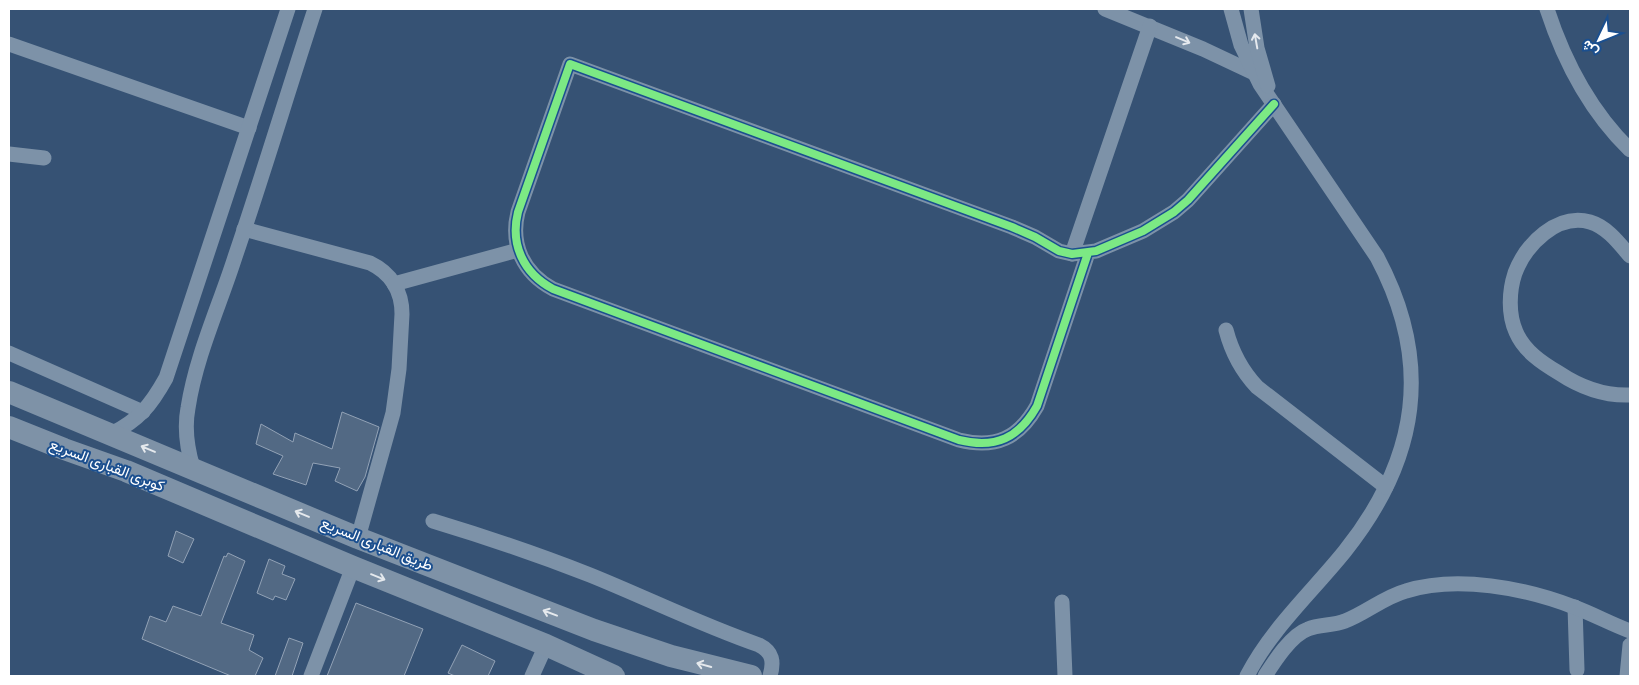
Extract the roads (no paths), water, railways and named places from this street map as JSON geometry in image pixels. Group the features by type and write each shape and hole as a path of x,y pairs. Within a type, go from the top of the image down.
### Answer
{"highway":[{"name":"طريق القبارى السريع","path":"9,392 358,538 636,645 706,666 752,676"},
{"name":"كوبرى القبارى السريع","path":"9,427 126,471 205,504"},
{"path":"9,438 157,494 173,499 205,504"},
{"name":"طريق القبارى السريع","path":"205,504 546,645 614,676"}],"street":[{"path":"111,434 129,424 143,412 158,393 172,361 288,9"},
{"path":"193,468 186,433 189,402 211,321 244,229 315,9"},
{"path":"1105,9 1150,26 1254,73"},
{"path":"1231,9 1241,45 1254,73 1377,257 1396,295 1410,356 1411,398 1405,440 1386,486 1361,530 1267,643 1246,676"},
{"path":"1251,9 1257,48 1274,104"},
{"path":"1547,9 1553,27 1581,88 1607,124 1630,150"},
{"path":"1072,254 1150,26"},
{"path":"9,44 249,128"},
{"path":"1088,253 1037,406 1030,420 1019,431 1005,439 975,444 959,440 553,289 535,277 528,269 518,250 515,227 518,212 570,64 1012,227 1035,237 1059,251 1072,254 1088,253 1144,231 1174,212 1200,187 1274,104"},
{"path":"9,154 44,158"},
{"path":"1630,256 1601,227 1582,220 1561,223 1543,234 1524,256 1513,281 1510,306 1513,325 1521,342 1527,350 1547,366 1575,383 1590,389 1606,393 1630,395"},
{"path":"244,229 370,263 384,271 394,284 400,298 402,306 396,391 387,435 358,538"},
{"path":"394,284 518,250"},
{"path":"1226,330 1240,367 1257,386 1386,486"},
{"path":"9,353 143,412"},
{"path":"432,521 502,543 588,574 712,627 759,644 771,656 772,668 770,676"},
{"path":"311,676 354,567"},
{"path":"1265,676 1293,640 1307,629 1345,621 1392,596 1419,587 1445,584 1491,587 1530,593 1575,607 1630,631"},
{"path":"1062,602 1065,676"},
{"path":"1575,607 1577,670"},
{"path":"532,676 546,645"},
{"path":"1626,676 1630,645"}]}
